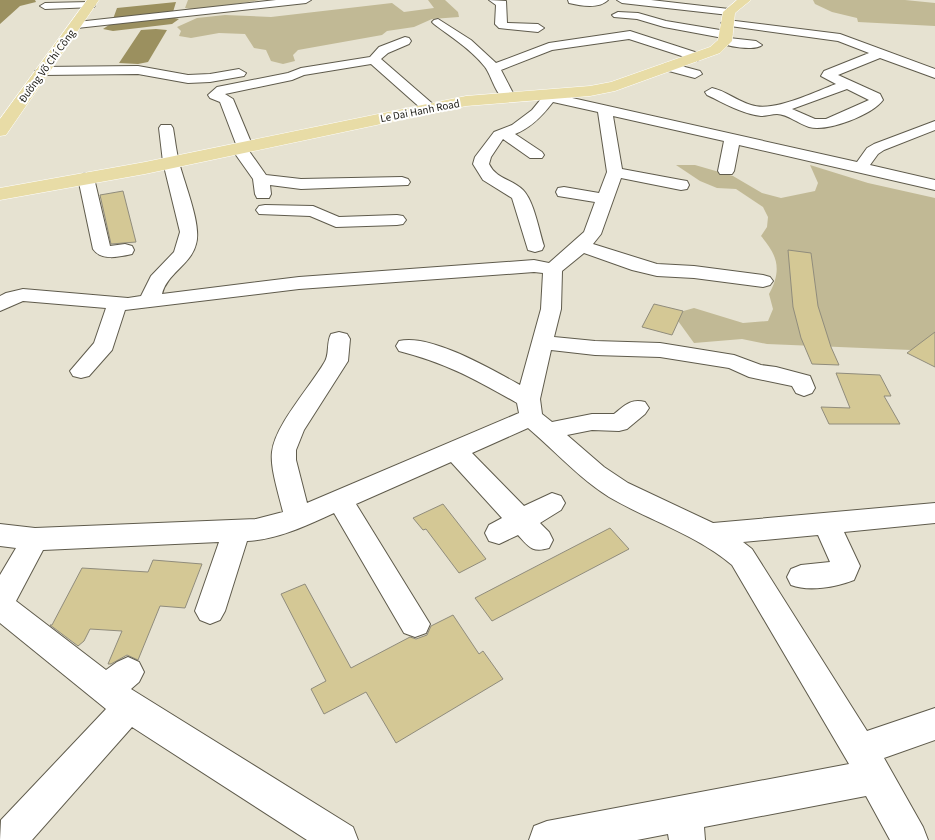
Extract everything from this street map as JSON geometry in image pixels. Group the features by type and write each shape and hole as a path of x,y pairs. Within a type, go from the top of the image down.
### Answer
{"main road":[{"name":"Le Dai Hanh Road","path":"0,194 171,162 466,101 545,96 615,86 697,57 726,31 746,0"},
{"name":"Đường Võ Chí Công","path":"0,130 77,25 91,2"},
{"name":"Le Dai Hanh Road","path":"0,185 61,183"}],"street":[{"path":"77,25 306,0"},
{"path":"494,0 502,3 501,24 503,26 539,23 549,47"},
{"path":"573,1 595,3 603,0"},
{"path":"622,0 666,2 756,45"},
{"path":"45,6 91,2"},
{"path":"493,69 549,47 623,26 638,16 664,24 726,31 830,36 935,74"},
{"path":"438,22 467,43 493,69 516,110 503,134 483,157 481,164 492,180 517,192 535,246"},
{"path":"684,25 726,31 743,50"},
{"path":"623,26 697,57"},
{"path":"374,60 377,53 405,41"},
{"path":"778,109 812,123 820,124 829,123 872,106 876,102 875,97 828,76 881,53"},
{"path":"397,220 336,222 313,211 265,215 261,179 242,147 226,99 215,93 292,76 307,70 374,60 429,108"},
{"path":"670,67 695,74"},
{"path":"42,71 138,70 188,79 210,78 248,72"},
{"path":"712,92 755,111 763,112 778,109 847,84"},
{"path":"503,134 532,117 545,96 605,111 675,122 732,139 935,186"},
{"path":"0,305 14,297 23,295 117,304 299,283 534,266 554,269 582,246 596,225 615,172 605,111"},
{"path":"860,168 872,151 935,125"},
{"path":"150,301 156,280 176,264 185,252 189,238 171,162 166,128"},
{"path":"503,134 536,155"},
{"path":"726,171 732,139"},
{"path":"615,172 681,185"},
{"path":"892,176 892,180 935,195"},
{"path":"86,178 102,249 111,252 125,250"},
{"path":"261,179 301,184 402,182"},
{"path":"565,196 604,202"},
{"path":"582,246 639,266 657,270 694,272 763,281"},
{"path":"536,416 544,342 553,299 554,269"},
{"path":"81,371 104,346 117,304"},
{"path":"298,518 284,460 284,450 292,429 337,361 339,340"},
{"path":"544,342 595,348 660,350 734,362 757,372 795,378 802,381 804,388"},
{"path":"408,346 456,360 536,416 595,473 616,488 711,534 742,557 867,764 910,840"},
{"path":"0,535 35,539 256,530 298,518 536,416 619,423 625,420 637,408"},
{"path":"455,450 520,531 552,504"},
{"path":"340,500 415,624"},
{"path":"711,534 935,512"},
{"path":"801,578 844,572 846,566 826,522"},
{"path":"210,612 237,530"},
{"path":"0,602 35,539"},
{"path":"0,606 340,840"},
{"path":"14,833 121,689"},
{"path":"547,838 686,826 867,764 935,724"}],"shaded area":[{"path":"0,0 35,0 36,2 20,6 0,24"},
{"path":"188,0 260,0 196,10 185,8"},
{"path":"428,0 445,0 458,12 459,17 432,19 414,27 387,31 382,35 298,50 293,55 295,61 283,64 271,61 266,50 254,48 245,34 219,33 191,38 179,36 181,31 177,27 197,18 225,15 271,17 392,3 404,12 434,8"},
{"path":"813,0 905,0 935,3 935,26 858,22 857,18 832,12 815,4"},
{"path":"176,2 173,12 113,19 117,8"},
{"path":"170,17 179,19 172,24 113,31 103,29 109,25"},
{"path":"141,30 167,30 148,62 138,64 119,63"},
{"path":"676,165 695,165 733,176 762,193 781,198 815,191 818,183 810,165 868,183 935,198 935,351 767,344 742,339 694,343 673,314 694,308 743,323 768,321 773,309 769,294 776,278 777,270 771,250 761,236 767,227 768,217 763,207 736,189 717,188 700,181"}],"building":[{"path":"123,191 136,242 111,244 100,195"},
{"path":"788,250 811,253 818,306 831,347 839,365 812,364 801,338 793,307"},
{"path":"654,304 683,311 672,335 642,327"},
{"path":"935,332 935,367 907,353"},
{"path":"836,373 880,375 891,396 884,396 900,424 829,424 821,407 850,408"},
{"path":"443,504 486,559 459,573 426,529 423,530 413,518"},
{"path":"610,528 629,549 492,621 475,598"},
{"path":"153,560 202,564 185,608 160,606 138,660 127,655 108,664 122,631 90,629 84,641 78,646 50,625 52,625 82,568 148,572"},
{"path":"305,584 351,668 410,637 416,639 427,635 431,626 453,615 479,654 483,651 503,679 396,743 366,692 324,714 311,689 326,681 281,594"}]}
